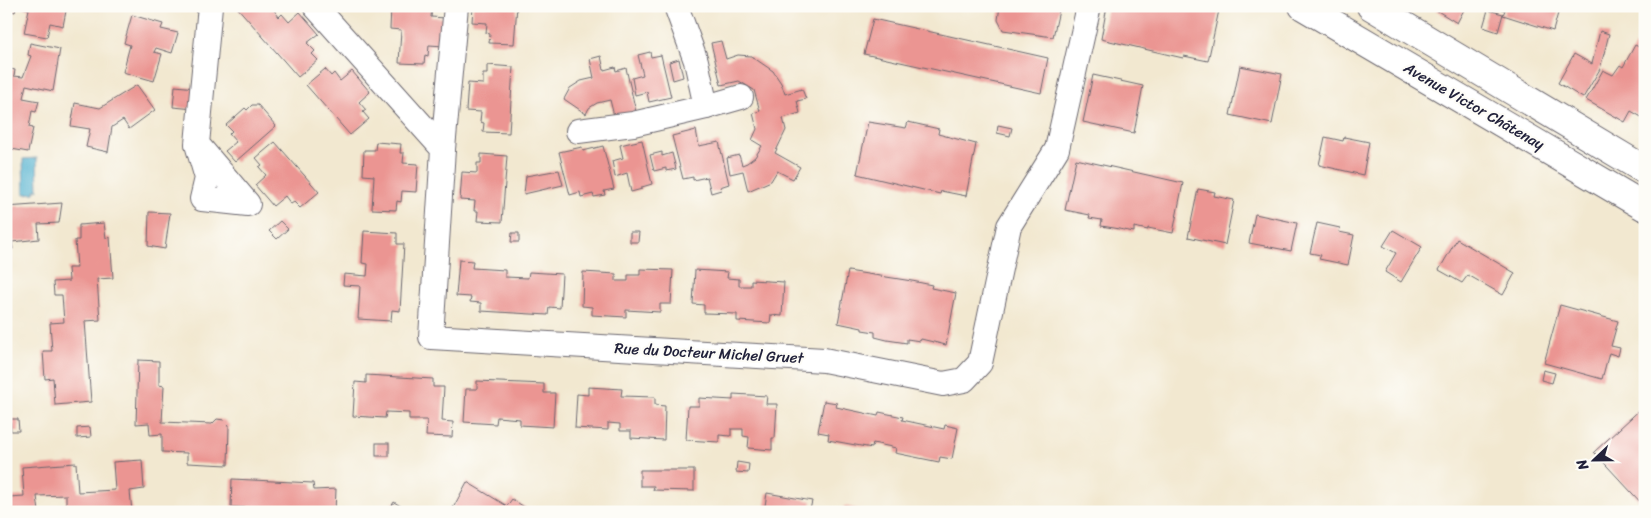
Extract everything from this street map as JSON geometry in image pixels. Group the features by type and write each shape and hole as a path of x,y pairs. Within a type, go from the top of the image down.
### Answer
{"main road":[{"name":"Avenue Victor Châtenay","path":"1303,6 1645,206"},
{"path":"1371,6 1645,170"}],"street":[{"path":"197,144 210,6"},
{"path":"315,6 443,150"},
{"path":"443,150 456,6"},
{"path":"676,6 696,61 706,106"},
{"name":"Rue du Docteur Michel Gruet","path":"443,150 431,338 824,360 943,384 954,384 971,376 980,363 1009,226 1057,149 1089,6"},
{"path":"578,131 633,124 741,98"}],"water":[{"path":"37,158 38,190 35,190 35,193 24,194 23,159"}],"building":[{"path":"6,6 17,6 15,12 6,10"},
{"path":"18,6 67,6 63,26 50,23 47,37 24,33 29,9"},
{"path":"156,6 172,6 172,10"},
{"path":"236,6 278,6 274,10 279,17 282,14 289,22 300,12 319,34 307,43 315,51 312,54 318,60 298,77"},
{"path":"391,6 428,6 432,7 431,17 446,18 444,46 429,45 428,56 425,55 424,64 399,63 401,30 390,29"},
{"path":"473,6 517,6 514,44 489,43 490,34 486,33 487,23 472,22"},
{"path":"1000,6 1060,6 1053,37 1003,30 998,20"},
{"path":"1107,6 1203,6 1219,10 1208,61 1184,56 1183,58 1101,39"},
{"path":"1436,6 1466,6 1457,23 1436,10"},
{"path":"1501,6 1560,6 1553,31 1503,15 1505,10 1500,9"},
{"path":"1488,10 1503,14 1498,32 1483,27"},
{"path":"132,15 163,24 161,29 178,33 172,53 156,48 154,52 162,54 154,81 123,72 130,45 124,43"},
{"path":"873,19 1048,58 1041,93 864,54"},
{"path":"1600,31 1609,34 1600,69 1583,98 1558,83 1574,54 1592,64"},
{"path":"721,41 726,59 738,55 751,56 773,71 781,83 785,94 802,89 806,99 797,101 800,113 783,118 786,130 775,153 800,167 793,179 777,171 771,181 748,191 743,171 730,174 727,158 739,155 742,165 755,157 762,146 752,140 757,129 753,113 760,111 754,90 739,81 721,85 711,43"},
{"path":"30,43 60,49 53,91 26,85 23,98 39,101 36,112 32,111 29,127 33,128 28,152 6,148 6,105 9,95 6,95 6,68 15,70 14,76 23,77 31,56 28,55"},
{"path":"1635,45 1645,50 1645,119 1631,111 1625,122 1586,100 1603,70 1613,75 1620,65 1623,67"},
{"path":"650,52 651,57 661,55 671,97 649,102 647,92 635,95 632,78 643,75 638,55"},
{"path":"601,56 604,70 615,67 616,71 626,68 636,112 614,116 610,100 597,103 589,108 586,114 564,99 570,88 581,81 594,78 590,59"},
{"path":"679,59 683,77 673,80 669,62"},
{"path":"487,65 513,67 509,133 483,132 484,123 480,122 481,112 466,111 468,83 483,84 483,74 487,74"},
{"path":"1240,66 1282,74 1272,124 1230,115"},
{"path":"325,69 331,76 334,73 340,81 352,71 370,92 359,102 366,110 363,112 369,119 350,135 306,85"},
{"path":"1093,75 1143,86 1134,133 1083,122"},
{"path":"137,85 155,110 129,129 123,120 112,127 108,152 86,147 90,129 71,126 75,103 100,108"},
{"path":"175,86 196,88 194,109 173,107"},
{"path":"252,105 258,105 276,126 235,162 225,151 236,142 229,134 232,131 226,125 245,108 247,110"},
{"path":"868,122 906,128 908,122 939,129 938,134 976,144 966,196 941,191 940,194 857,174"},
{"path":"998,125 1012,128 1010,136 997,133"},
{"path":"696,130 699,146 719,142 729,184 720,187 721,190 711,193 707,177 693,180 693,177 683,179 672,136"},
{"path":"1325,137 1343,141 1344,137 1369,142 1363,175 1319,165"},
{"path":"642,140 652,184 631,192 627,173 615,177 612,161 623,158 620,145"},
{"path":"275,142 319,192 300,208 294,202 291,204 285,196 273,206 255,185 266,175 259,167 262,165 256,158"},
{"path":"376,142 401,144 400,153 404,153 403,163 418,164 416,192 402,191 401,202 397,201 396,210 372,209 374,176 363,175 364,150 375,150"},
{"path":"603,146 614,189 604,191 605,195 594,197 593,194 581,197 580,192 570,195 559,152 582,147 583,151"},
{"path":"662,152 662,156 672,153 676,169 666,171 666,168 654,171 650,155"},
{"path":"481,154 507,156 502,222 477,221 478,211 474,211 475,201 460,200 462,172 477,173 477,163 481,163"},
{"path":"1076,159 1183,183 1173,233 1134,227 1134,232 1101,226 1102,220 1089,218 1090,215 1065,210"},
{"path":"559,170 563,185 524,194 526,176"},
{"path":"1198,189 1215,192 1214,196 1234,200 1225,245 1188,237"},
{"path":"62,203 59,223 38,224 39,239 12,242 13,249 6,250 6,207"},
{"path":"149,212 170,213 165,249 148,246"},
{"path":"1255,214 1297,223 1291,251 1249,243"},
{"path":"280,221 288,229 277,239 269,231"},
{"path":"104,223 106,238 110,237 113,278 97,279 100,320 85,321 91,402 55,405 53,378 45,379 43,351 52,351 50,323 64,322 62,295 54,295 53,282 69,281 68,268 77,268 75,240 79,240 79,225"},
{"path":"1317,223 1340,228 1339,232 1354,235 1348,265 1319,259 1321,255 1310,253"},
{"path":"1393,230 1422,247 1401,282 1385,272 1396,253 1383,246"},
{"path":"364,231 397,233 397,244 404,244 400,311 392,310 391,321 358,319 360,286 343,285 344,274 367,276 368,264 362,263"},
{"path":"630,232 639,232 638,242 630,242"},
{"path":"512,233 519,233 519,242 511,242"},
{"path":"1457,239 1515,273 1503,295 1468,275 1462,283 1439,270"},
{"path":"459,260 473,261 472,268 505,270 505,277 528,278 529,272 562,274 560,308 549,307 548,315 481,311 481,303 470,302 471,297 456,296"},
{"path":"640,269 673,270 671,304 660,304 660,312 626,310 626,317 592,315 592,307 582,306 583,272 616,274 616,281 628,281 628,275 640,275"},
{"path":"695,270 728,272 727,278 739,279 739,286 751,286 751,280 784,282 782,316 771,315 770,323 737,321 737,314 704,313 704,305 693,304"},
{"path":"848,271 932,285 931,288 956,293 946,345 921,339 920,341 907,339 907,343 887,340 875,337 875,332 838,323"},
{"path":"1560,305 1618,321 1611,346 1620,348 1618,356 1609,353 1602,379 1544,363"},
{"path":"138,360 159,361 159,385 164,386 162,422 212,424 217,419 224,420 229,425 228,465 187,463 187,453 162,452 162,434 150,435 149,423 136,424"},
{"path":"1543,370 1555,373 1552,383 1541,380"},
{"path":"366,375 433,379 433,387 444,387 442,421 453,422 452,437 426,436 427,420 409,420 409,413 386,412 385,418 353,416 355,382 366,383"},
{"path":"477,381 544,384 544,393 555,393 553,427 520,425 520,419 497,417 496,424 464,422 466,389 477,389"},
{"path":"588,387 622,389 621,396 655,397 655,405 665,406 664,440 631,438 631,431 620,431 620,424 608,423 608,430 575,428 577,394 588,395"},
{"path":"733,394 767,396 766,404 777,404 775,438 772,438 772,450 748,448 749,437 743,436 743,429 731,429 731,436 719,435 719,442 686,440 688,406 699,406 699,398 733,400"},
{"path":"824,401 837,403 836,407 878,416 879,412 903,417 902,420 944,429 945,425 958,428 952,459 940,457 939,462 895,453 896,448 873,443 872,448 828,440 829,434 818,432"},
{"path":"1645,405 1645,507 1594,452"},
{"path":"10,419 18,419 19,431 11,431"},
{"path":"90,427 91,437 77,438 77,428"},
{"path":"376,443 389,443 389,456 376,456"},
{"path":"142,460 144,489 130,491 132,512 66,512 66,495 37,496 39,512 9,512 9,497 24,496 22,467 76,463 78,492 115,490 113,462"},
{"path":"737,462 749,464 748,473 736,472"},
{"path":"640,470 694,470 694,491 653,490 654,486 640,486"},
{"path":"232,479 313,483 314,490 336,489 335,512 231,507"},
{"path":"467,482 507,506 512,499 532,512 454,512 452,510"},
{"path":"767,493 812,501 810,510 816,512 764,512"},
{"path":"394,502 410,512 388,512"},
{"path":"844,506 867,511 867,512 843,512"}]}
